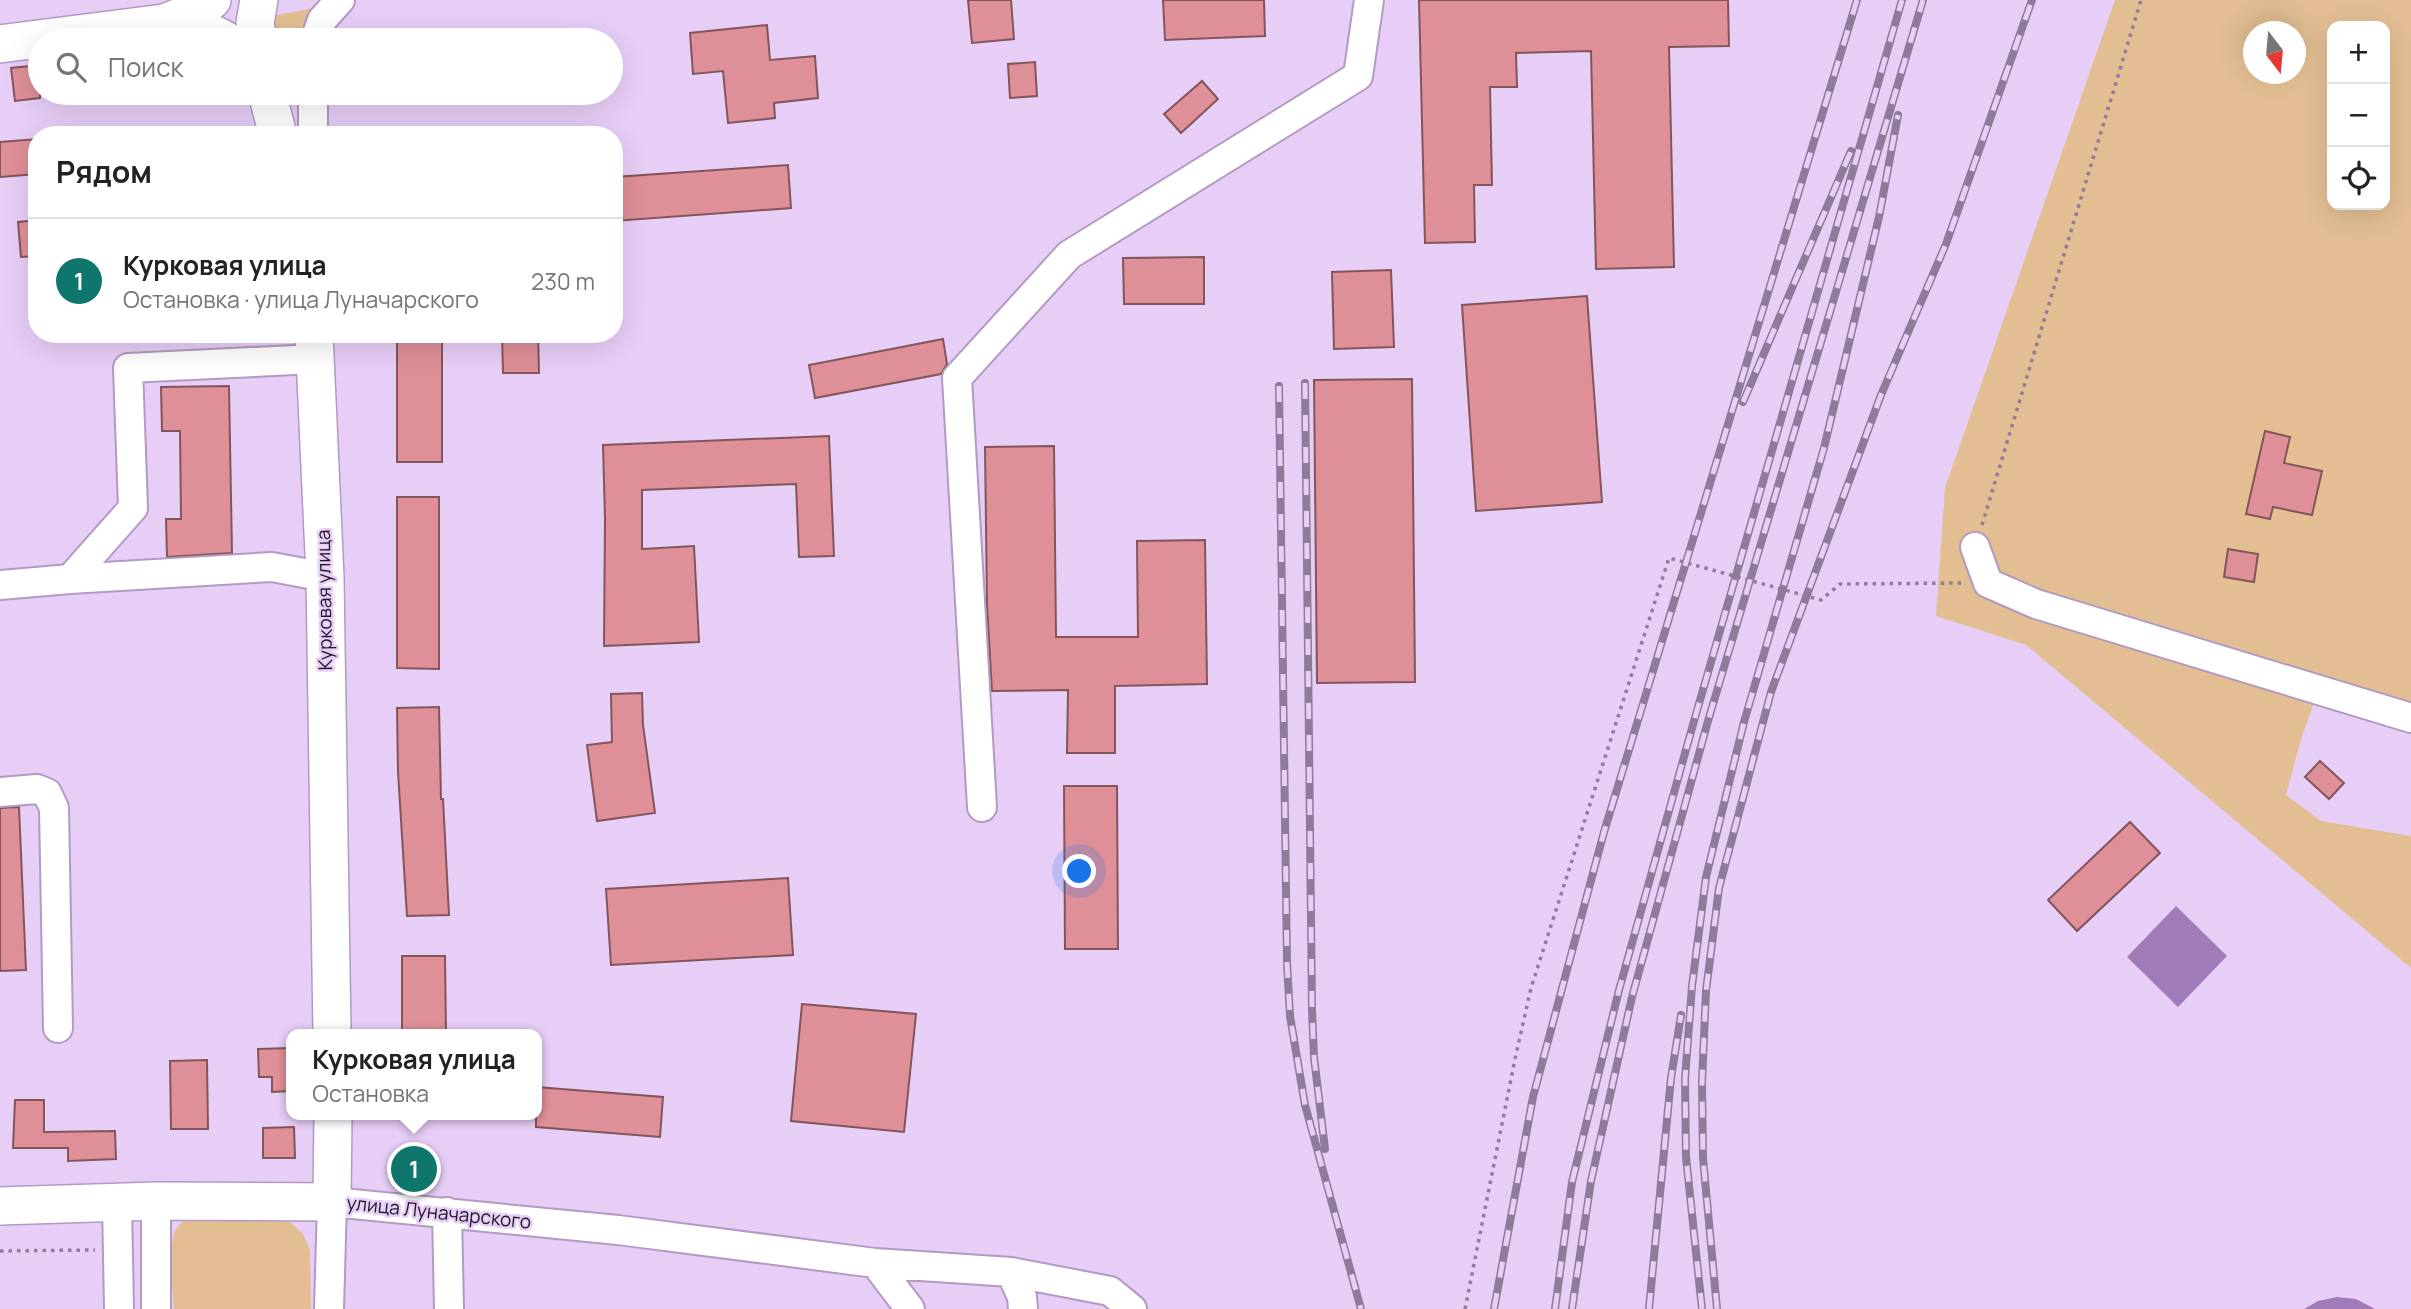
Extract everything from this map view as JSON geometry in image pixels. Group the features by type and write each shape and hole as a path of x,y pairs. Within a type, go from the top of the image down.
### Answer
{"main road":[{"path":"125,28 164,23 201,9 212,0"},
{"path":"256,28 259,0"},
{"path":"164,23 193,28"},
{"path":"0,44 28,40"},
{"path":"270,105 276,126"},
{"name":"Курковая улица","path":"315,347 325,577 332,1029"},
{"path":"332,1202 333,1120"},
{"name":"улица Луначарского","path":"0,1206 156,1201 332,1202"}],"street":[{"path":"319,28 322,20 340,0"},
{"path":"982,807 957,378 1069,255 1359,76 1369,0"},
{"path":"313,105 313,126"},
{"path":"70,579 133,508 128,368 315,347"},
{"path":"1975,547 1988,583 2036,604 2411,718"},
{"path":"0,585 272,567 325,577"},
{"path":"0,792 37,789 47,793 54,808 58,1028"},
{"path":"135,1309 156,1309 156,1201"},
{"path":"329,1309 332,1202"},
{"name":"улица Луначарского","path":"332,1202 618,1230 875,1263 1011,1272 1111,1291 1132,1309"},
{"path":"117,1203 119,1309"},
{"path":"447,1212 449,1309"},
{"path":"875,1263 909,1309"},
{"path":"1011,1272 1022,1297 1023,1309"}],"path":[{"path":"1975,547 2141,0"},
{"path":"1465,1309 1531,988 1669,558 1821,600 1840,584 1988,583"},
{"path":"0,1251 118,1249"}],"shaded area":[{"path":"2115,0 2411,0 2411,711 2322,681 2301,739 2286,795 2321,821 2411,836 2411,968 2026,645 1936,616 1945,488"},
{"path":"319,7 311,28 268,28 267,17"},
{"path":"2176,906 2227,956 2178,1007 2127,957"},
{"path":"194,1217 290,1222 303,1234 310,1250 311,1309 174,1309 171,1264 173,1240 179,1225"},
{"path":"2337,1297 2356,1299 2375,1309 2304,1309 2318,1301"}],"building":[{"path":"968,0 1011,0 1014,39 972,43"},
{"path":"1163,0 1264,0 1265,36 1165,40"},
{"path":"1419,0 1728,0 1729,46 1669,47 1674,267 1596,269 1591,51 1516,53 1517,87 1490,87 1492,185 1474,185 1475,242 1425,243"},
{"path":"767,25 770,60 815,56 818,98 774,103 775,118 728,123 723,71 693,74 690,33"},
{"path":"1035,62 1037,96 1010,98 1008,64"},
{"path":"28,66 28,99 15,101 11,68"},
{"path":"1202,81 1218,99 1181,133 1164,114"},
{"path":"28,140 28,175 0,177 0,142"},
{"path":"788,165 791,208 623,220 623,176"},
{"path":"28,221 28,257 21,257 18,222"},
{"path":"1204,257 1204,304 1124,304 1123,258"},
{"path":"1391,270 1394,347 1334,349 1332,272"},
{"path":"1587,296 1602,502 1476,511 1462,305"},
{"path":"943,339 947,364 941,374 815,398 809,365"},
{"path":"397,343 442,343 442,462 397,462"},
{"path":"502,343 538,343 539,373 503,373"},
{"path":"1412,379 1415,682 1317,683 1314,380"},
{"path":"229,386 232,553 167,557 166,519 181,519 180,431 162,431 161,387"},
{"path":"2265,431 2290,437 2284,463 2322,471 2312,515 2273,507 2270,519 2246,514"},
{"path":"829,436 834,556 799,557 796,484 642,490 642,549 694,546 699,642 604,646 603,445"},
{"path":"1054,446 1056,637 1138,637 1137,541 1205,540 1207,684 1115,686 1115,753 1067,753 1068,690 992,691 987,605 985,447"},
{"path":"397,497 439,497 439,669 397,668"},
{"path":"2228,549 2258,554 2254,582 2224,577"},
{"path":"642,693 643,725 655,813 597,821 587,745 612,742 611,694"},
{"path":"439,707 441,799 449,915 407,916 397,708"},
{"path":"2320,761 2344,783 2329,799 2305,777"},
{"path":"1064,786 1117,786 1118,949 1065,949"},
{"path":"19,807 26,970 0,971 0,808"},
{"path":"2130,822 2160,853 2077,931 2048,900"},
{"path":"788,878 793,955 611,965 606,889"},
{"path":"402,956 445,956 446,1029 402,1029"},
{"path":"802,1004 916,1014 904,1132 791,1121"},
{"path":"286,1048 286,1091 272,1092 272,1077 259,1077 258,1049"},
{"path":"207,1060 208,1129 171,1129 170,1061"},
{"path":"542,1087 663,1097 660,1137 536,1127 536,1120 542,1120"},
{"path":"15,1100 44,1100 44,1132 115,1131 116,1159 68,1161 68,1148 13,1148"},
{"path":"294,1127 295,1158 263,1158 263,1128"}],"railway":[{"path":"1494,1309 1533,1097 1604,832 1857,0"},
{"path":"1555,1309 1572,1182 1619,990 1902,0"},
{"path":"1572,1309 1591,1181 1632,997 1708,721 1923,0"},
{"path":"1717,1309 1703,1158 1702,1082 1706,991 1719,888 1771,692 1881,395 1946,244 2032,0"},
{"path":"1702,1309 1686,1157 1685,1079 1692,986 1706,877 1744,722 1824,448 1879,217 1898,115"},
{"path":"1743,402 1851,151"},
{"path":"1305,383 1312,1010 1314,1057 1325,1149"},
{"path":"1279,386 1290,1016 1305,1105 1361,1309"},
{"path":"1649,1309 1671,1078 1681,1015"}],"place":[{"name":"Курковая улица","path":"414,1169"}]}
